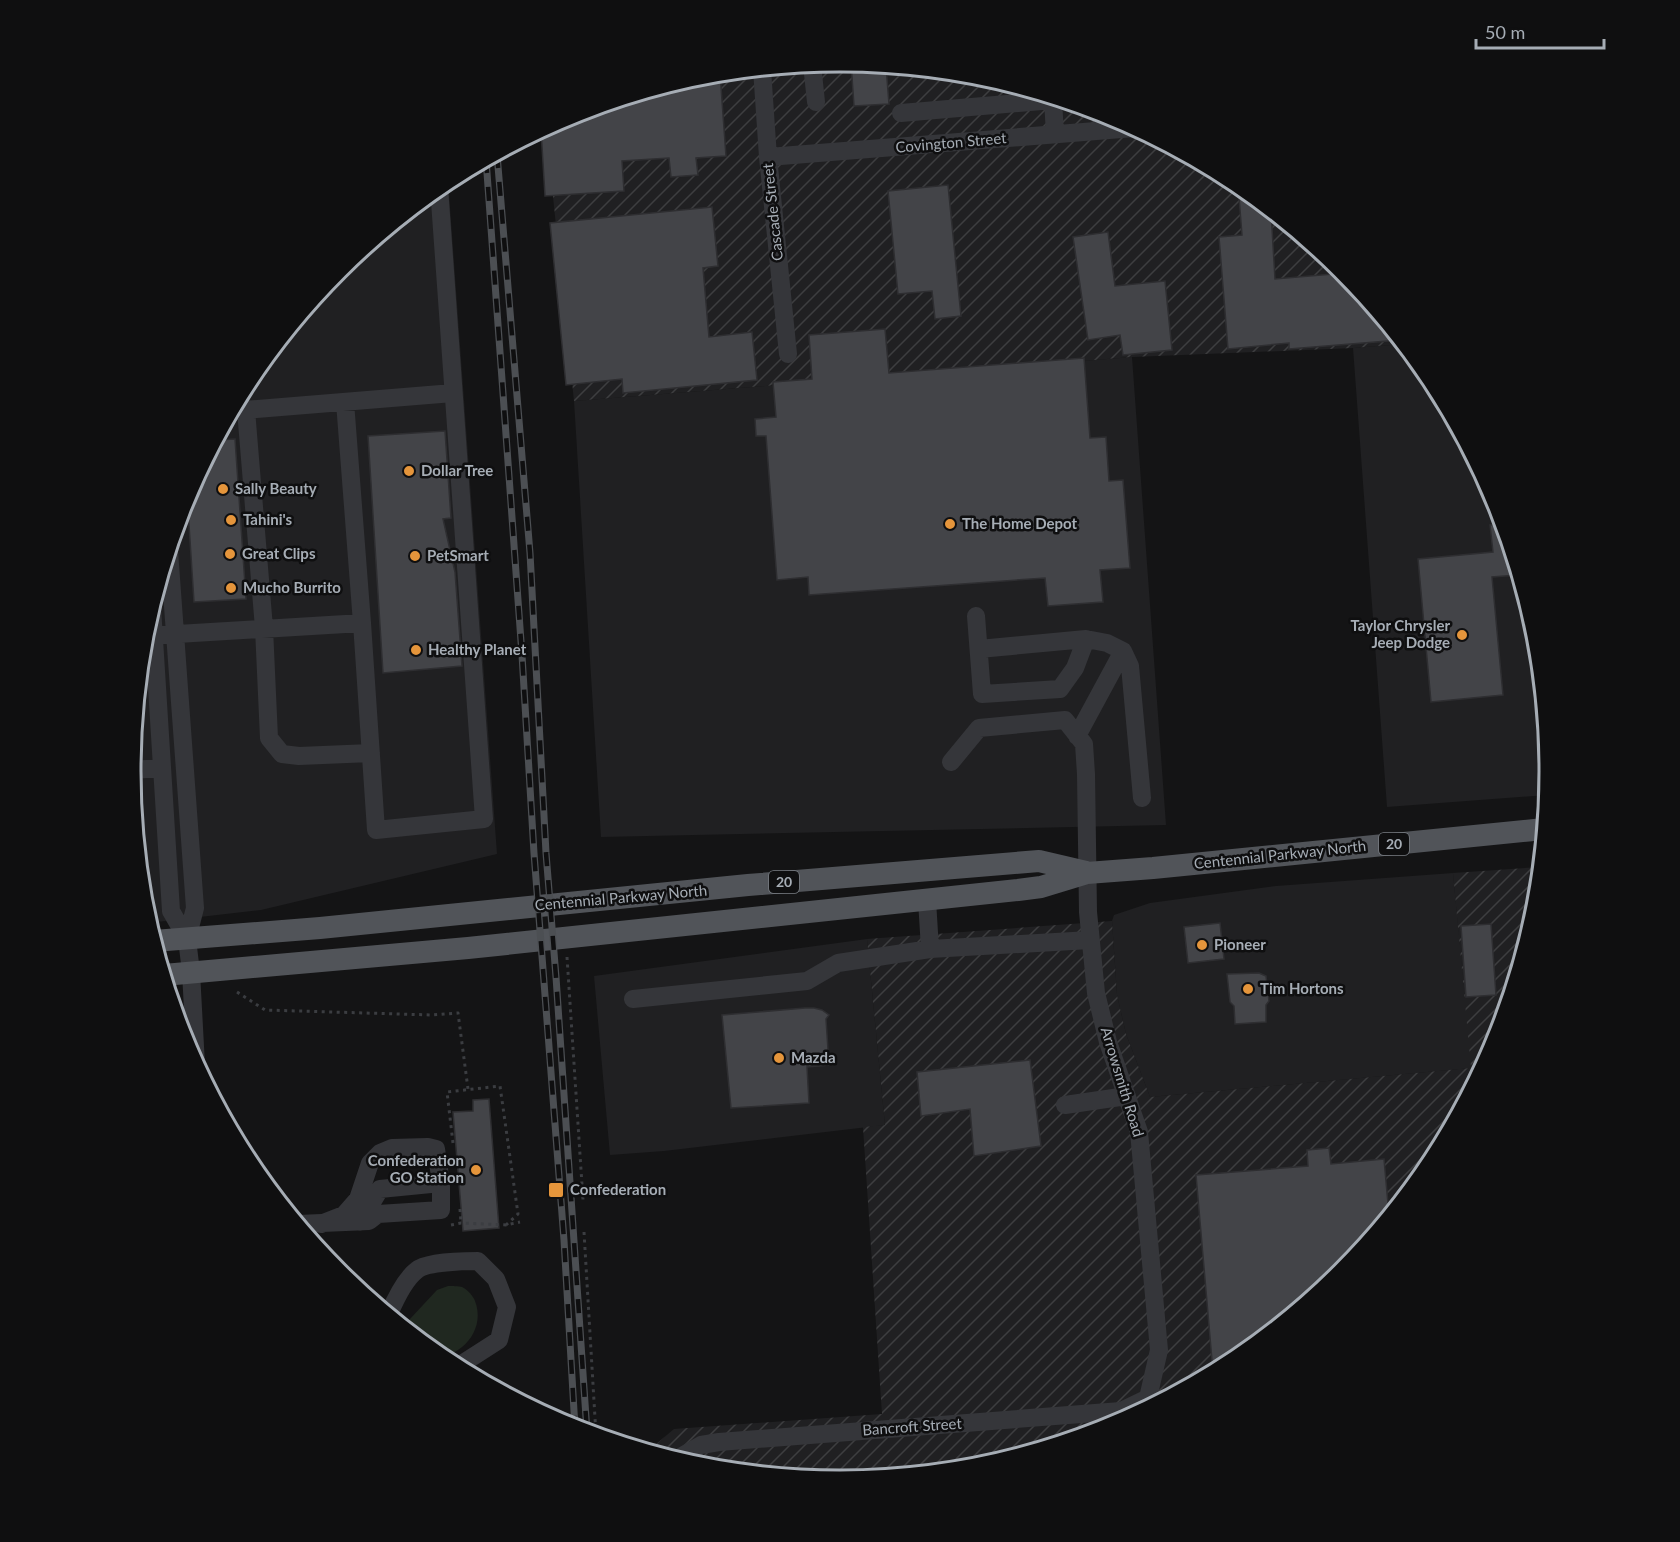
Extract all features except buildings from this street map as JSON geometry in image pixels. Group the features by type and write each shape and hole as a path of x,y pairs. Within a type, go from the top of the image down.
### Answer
{"main road":[{"name":"Centennial Parkway North","path":"172,974 468,948 927,900 1041,887 1087,873 1537,830"},
{"name":"Centennial Parkway North","path":"162,941 321,928 737,886 1039,861 1087,873"}],"street":[{"path":"813,73 816,102"},
{"name":"Cascade Street","path":"763,76 768,157 788,354"},
{"path":"901,113 1027,98"},
{"path":"1055,134 1056,106"},
{"path":"940,110 943,143"},
{"name":"Covington Street","path":"768,157 1117,129"},
{"path":"345,402 376,830 484,819 440,198"},
{"path":"242,410 453,393"},
{"path":"239,414 264,628 269,738 282,754 299,756 371,753"},
{"path":"170,571 195,908 187,939 195,1039"},
{"path":"976,616 982,694 1060,689 1075,668 1086,639"},
{"path":"154,636 362,623"},
{"path":"979,649 1086,639 1107,643 1123,651 1130,666 1142,798"},
{"path":"951,762 979,728 1065,720 1077,736 1123,651"},
{"path":"151,655 162,768 171,911 187,939"},
{"name":"Arrowsmith Road","path":"1077,736 1084,744 1085,754 1090,940 1096,993 1108,1042 1139,1132 1159,1350 1148,1398"},
{"path":"141,769 162,768"},
{"path":"927,900 930,949"},
{"path":"633,999 807,981 838,963 930,949 1090,940"},
{"path":"1065,1105 1127,1096"},
{"path":"307,1224 321,1224 369,1221 378,1214 441,1209 441,1183 436,1149 428,1147 392,1148 380,1153 370,1163 358,1199 344,1215 321,1224"},
{"path":"360,1222 380,1189 441,1183"},
{"path":"392,1308 399,1292 418,1268 449,1262 478,1261 496,1279 507,1307 499,1340 466,1361"},
{"name":"Bancroft Street","path":"1132,1405 1148,1398"},
{"name":"Bancroft Street","path":"688,1453 702,1445 719,1442 1120,1411"}],"path":[{"path":"567,957 583,1200"},
{"path":"237,992 265,1010 432,1015 458,1013 468,1089"},
{"path":"453,1146 447,1092 500,1086 518,1214 506,1225"},
{"path":"459,1201 461,1223"},
{"path":"445,1227 461,1223 506,1225 520,1222"},
{"path":"584,1232 595,1426"}],"shaded area":[{"path":"794,73 886,73 976,85 1065,109 1107,125 1190,166 1266,216 1334,277 1395,345 1132,357 574,401 547,137 615,109 659,96 704,85"},
{"path":"449,192 497,854 261,910 158,922 142,817 142,725 154,635 165,590 178,546 213,462 235,421 285,345 314,310 379,245 414,216"},
{"path":"1395,345 1445,422 1486,504 1502,546 1526,635 1538,725 1538,796 1387,807 1353,348"},
{"path":"1132,357 1166,825 601,837 574,401"},
{"path":"1532,868 1526,907 1515,952 1486,1038 1445,1121 1395,1197 1334,1265 1266,1326 1189,1376 1107,1417 1065,1433 976,1457 886,1469 794,1469 704,1457 655,1445 674,1429 882,1414 863,1127 885,1125 867,939 1112,921 1117,995 1126,1034 1150,1097 1471,1068 1453,873"},
{"path":"1453,873 1472,1068 1150,1097 1126,1034 1117,995 1112,921 1114,915 1150,903 1276,886"},
{"path":"867,939 885,1125 664,1151 610,1155 594,976"},
{"path":"448,1286 462,1287 475,1301 477,1320 475,1329 465,1344 453,1353 409,1322 437,1290"}],"railway":[{"path":"498,162 530,553 546,853 586,1422"},
{"path":"487,169 534,853 564,1240 574,1418"}],"place":[{"name":"Dollar Tree","path":"409,471"},
{"name":"Sally Beauty","path":"223,489"},
{"name":"Tahini's","path":"231,520"},
{"name":"The Home Depot","path":"950,524"},
{"name":"Great Clips","path":"230,554"},
{"name":"PetSmart","path":"415,556"},
{"name":"Mucho Burrito","path":"231,588"},
{"name":"Taylor Chrysler Jeep Dodge","path":"1462,635"},
{"name":"Healthy Planet","path":"416,650"},
{"name":"Pioneer","path":"1202,945"},
{"name":"Tim Hortons","path":"1248,989"},
{"name":"Mazda","path":"779,1058"},
{"name":"Confederation GO Station","path":"476,1170"},
{"name":"Confederation","path":"556,1190"}]}
